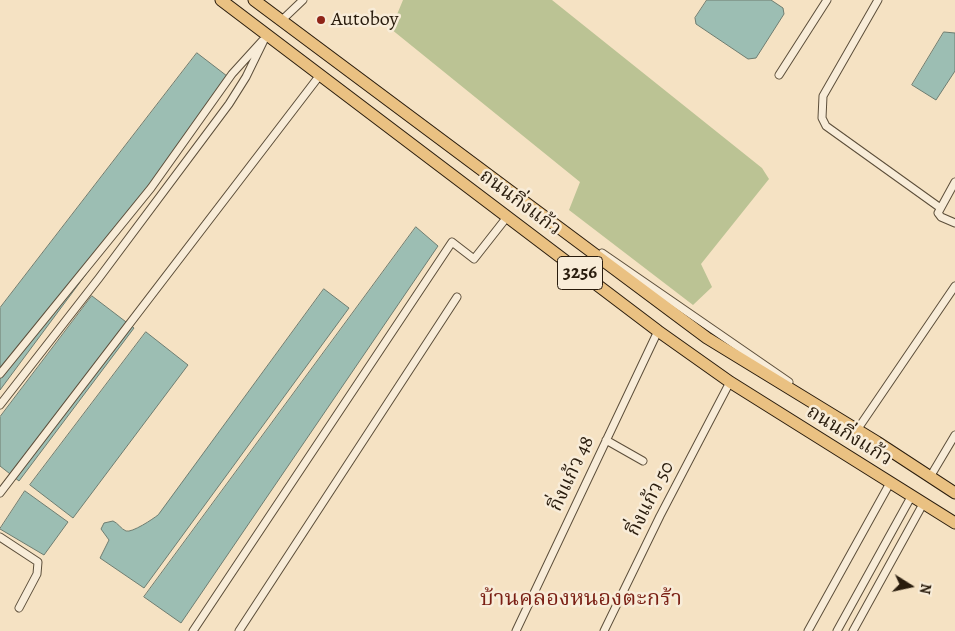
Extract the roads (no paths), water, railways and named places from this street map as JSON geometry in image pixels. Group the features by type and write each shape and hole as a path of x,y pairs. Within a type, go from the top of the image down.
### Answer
{"main road":[{"name":"ถนนกิ่งแก้ว","path":"221,0 269,33 320,75 658,331 730,382 955,524"},
{"name":"ถนนกิ่งแก้ว","path":"254,0 707,338 955,493"}],"street":[{"path":"281,20 303,0"},
{"path":"779,74 827,0"},
{"path":"878,0 823,96 822,118 826,126 939,207"},
{"path":"0,374 151,188 232,74 269,33"},
{"path":"0,405 99,278 229,104 246,77 269,33"},
{"path":"0,494 320,75"},
{"path":"955,182 939,207 938,213 941,217 955,223"},
{"path":"193,631 452,242 474,259 506,217"},
{"path":"857,430 955,286"},
{"path":"239,631 457,297"},
{"name":"กิ่งแก้ว 48","path":"516,631 658,331"},
{"name":"กิ่งแก้ว 50","path":"604,631 660,516 730,382"},
{"path":"930,477 955,435"},
{"path":"606,440 643,460"},
{"path":"808,631 890,483"},
{"path":"837,631 911,496"},
{"path":"853,631 923,504"},
{"path":"0,537 38,562 37,574 19,608"}],"water":[{"path":"707,0 771,0 783,8 784,14 756,58 748,59 696,24 695,18"},
{"path":"944,32 955,33 955,71 936,100 912,85"},
{"path":"197,53 227,76 216,99 0,390 0,308"},
{"path":"416,227 438,246 181,623 144,597"},
{"path":"324,289 349,308 144,588 100,558 109,540 101,529 104,523 113,521 124,530 129,531 158,515"},
{"path":"92,296 134,328 19,481 0,466 0,417"},
{"path":"146,332 188,365 73,518 30,485"},
{"path":"25,491 68,522 44,555 0,529"}],"place":[{"name":"Autoboy","path":"321,20"}],"district":[{"name":"บ้านคลองหนองตะกร้า","path":"581,600"}]}
